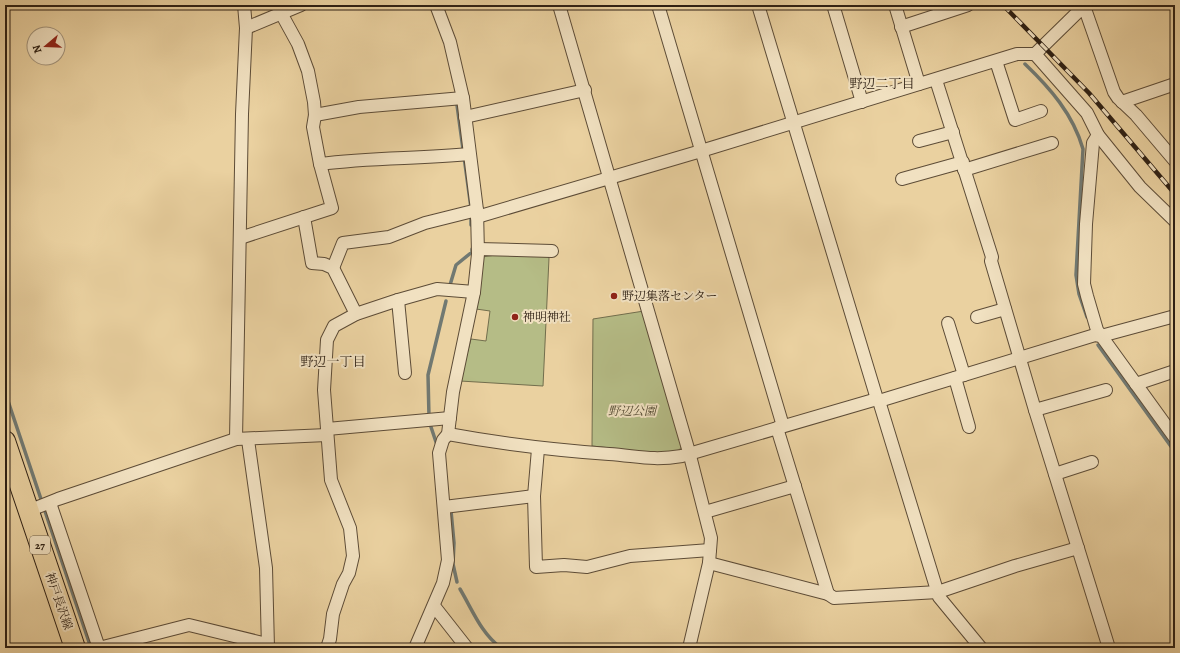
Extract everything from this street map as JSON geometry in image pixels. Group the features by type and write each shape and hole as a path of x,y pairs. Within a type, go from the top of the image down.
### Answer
{"main road":[{"name":"神戸長沢線","path":"5,441 31,510 75,648"}],"street":[{"path":"48,504 99,648 189,626 267,646 266,568 242,440 240,238 242,114 246,28 244,5"},
{"path":"246,28 301,5"},
{"path":"416,648 443,583 448,560 439,453 443,440 448,434 453,392 474,292 478,249 477,214 463,98 450,42 436,5"},
{"path":"559,5 585,90 689,452 711,538 709,563 689,648"},
{"path":"658,5 780,427 795,486 828,594"},
{"path":"758,5 938,592 940,597 981,648"},
{"path":"895,5 919,84"},
{"path":"902,27 968,5"},
{"path":"333,268 343,243 389,237 425,223 477,214 610,178 936,80 1017,54 1035,54 1084,6 1114,92 1136,115 1175,161"},
{"path":"834,8 862,102"},
{"path":"240,238 332,208 320,164 313,127 315,115 308,71 298,44 281,13"},
{"path":"1035,54 1087,112 1098,135 1140,187 1175,221"},
{"path":"996,61 1015,120 1041,112"},
{"path":"936,80 964,166 1019,358 1109,648"},
{"path":"1122,102 1175,84"},
{"path":"465,117 585,90"},
{"path":"315,115 359,107 463,98"},
{"path":"919,141 953,132"},
{"path":"1098,135 1093,143 1086,224 1084,284 1097,330 1175,438"},
{"path":"902,179 964,166 1052,143"},
{"path":"320,164 352,160 431,158 469,154"},
{"path":"304,217 312,263 324,264 333,268 356,314"},
{"path":"478,249 552,251"},
{"path":"327,648 330,639 333,614 343,584 349,573 353,556 350,528 331,480 324,390 326,340 334,326 356,314 398,300 437,289 474,292"},
{"path":"398,300 405,373"},
{"path":"977,317 1005,309"},
{"path":"448,434 538,448 621,455 645,459 664,459 682,456 689,452 878,400 1095,334 1101,336 1175,316"},
{"path":"948,323 969,428"},
{"path":"1136,384 1175,372"},
{"path":"1035,410 1106,390"},
{"path":"31,510 58,499 242,440 450,418"},
{"path":"538,448 534,496 536,567 564,565 587,567 630,556 710,550"},
{"path":"1055,474 1092,462"},
{"path":"705,512 795,486"},
{"path":"444,507 534,496"},
{"path":"709,563 828,594 834,598 938,592 1014,566 1078,548"},
{"path":"434,606 467,648"}],"green space":[{"path":"503,254 516,256 547,256 549,258 543,386 460,381 471,339 486,341 490,311 476,309 482,257"},
{"name":"野辺公園","path":"644,311 684,444 679,450 666,454 592,446 593,319"}],"waterway":[{"path":"1025,64 1060,102 1079,136 1083,149 1076,275 1079,294 1087,317"},
{"path":"457,105 471,208 471,225"},
{"path":"450,285 456,265 472,252 472,249"},
{"path":"429,417 428,375 446,301"},
{"path":"1098,345 1175,452"},
{"path":"5,392 91,648"},
{"path":"430,424 437,445"},
{"path":"451,511 454,543 453,564 457,582"},
{"path":"460,589 483,629 501,648"}],"railway":[{"path":"1003,5 1089,93 1175,194"}],"place":[{"name":"野辺集落センター","path":"614,296"},
{"name":"神明神社","path":"515,317"}],"district":[{"name":"野辺二丁目","path":"882,83"},
{"name":"野辺一丁目","path":"333,361"}]}
